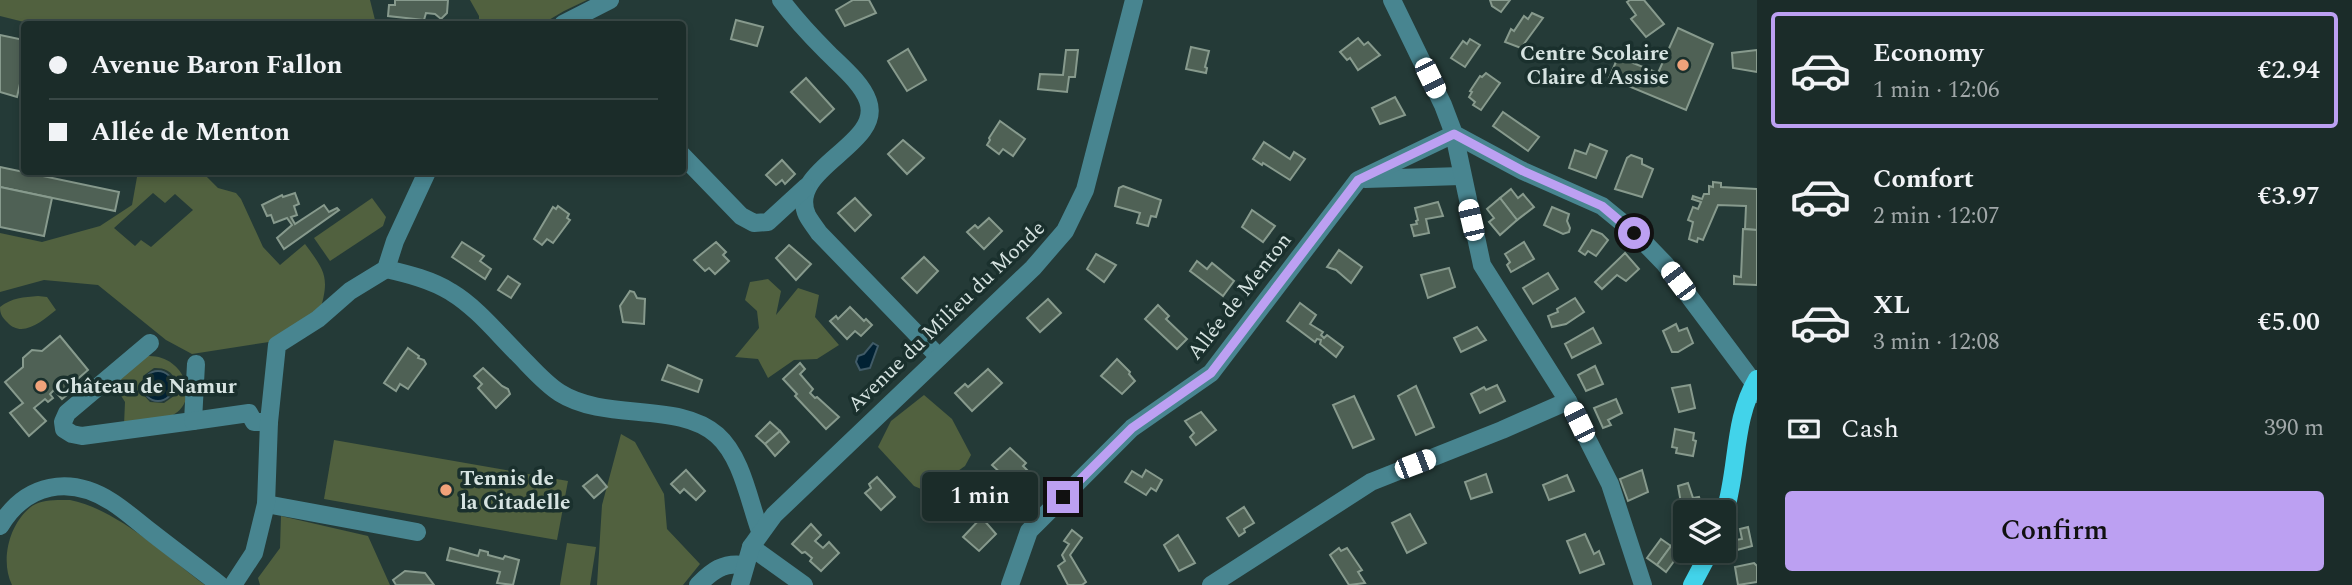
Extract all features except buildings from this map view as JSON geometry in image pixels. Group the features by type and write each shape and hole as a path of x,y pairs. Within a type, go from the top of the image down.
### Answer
{"main road":[{"path":"1727,500 1741,414 1756,385"},
{"path":"1692,585 1704,563"}],"street":[{"path":"569,21 610,0"},
{"path":"686,159 741,216 754,223 768,222 860,134 870,110 867,98 781,0"},
{"name":"Avenue du Milieu du Monde","path":"755,539 774,514 1054,246 1072,220 1085,190 1134,0"},
{"path":"1392,0 1443,105 1454,134 1482,265 1568,401 1610,484 1643,585"},
{"path":"1454,134 1523,171 1602,206 1624,223 1665,264 1756,385"},
{"name":"Allée de Menton","path":"1010,585 1029,531 1132,428 1211,373 1358,180 1454,134"},
{"path":"233,585 254,553 266,504 269,422 277,345 318,319 358,285 386,269 395,241 426,175"},
{"path":"1358,180 1461,176"},
{"path":"806,187 807,215 819,233 939,357"},
{"path":"386,269 452,292 476,312 545,382 560,393 598,408 681,418 716,433 737,466 755,539 804,585"},
{"path":"150,343 67,413 63,422 64,429 82,436 248,413 254,422 269,422"},
{"path":"193,421 196,364"},
{"path":"1211,585 1371,482 1568,401"},
{"path":"0,526 13,508 33,493 55,486 82,488 112,502 220,585"},
{"path":"266,504 416,532"},
{"path":"740,585 744,565 755,539"},
{"path":"698,585 724,565 744,565"}],"green space":[{"path":"0,0 370,0 375,20 378,21 21,21 0,16"},
{"path":"470,0 587,0 547,21 479,21"},
{"path":"110,175 205,175 218,188 236,193 263,247 280,265 305,244 312,253 325,282 320,311 269,342 192,354 166,340 98,285 44,280 0,292 0,233 42,242 100,226 132,205 137,177","holes":["153,193 165,203 175,194 193,210 151,247 141,240 135,246 114,228"]},
{"path":"372,198 386,217 383,226 330,261 314,238"},
{"path":"768,279 781,291 776,315 798,288 819,295 815,317 839,345 817,359 794,360 768,378 758,359 735,357 759,328 757,311 745,300 750,282"},
{"path":"38,296 47,297 56,310 38,323 19,329 13,327 2,315 0,307 9,302"},
{"path":"147,356 160,357 179,370 187,389 186,399 173,415 124,425 125,402 113,383","holes":["154,368 160,368 173,376 176,390 174,396 164,403 150,402 141,392 143,376"]},
{"path":"924,395 952,419 971,455 965,466 928,492 914,486 878,447 891,421"},
{"path":"621,434 635,442 664,494 667,529 700,564 683,585 597,585 602,505"},
{"name":"Tennis de la Citadelle","path":"334,440 568,481 557,540 324,499"},
{"path":"50,500 70,500 88,505 123,523 205,585 12,585 8,575 7,554 17,522 36,504"},
{"path":"281,516 368,536 390,585 260,585 258,578 280,548"},
{"name":"Tennis de la Citadelle","path":"567,543 596,547 590,585 560,585"}],"water":[{"path":"873,343 878,346 870,368 860,370 856,362 858,356 864,354"},
{"path":"158,371 169,375 173,386 169,397 158,401 147,397 143,386 147,375"}],"place":[{"name":"Centre Scolaire Claire d'Assise","path":"1683,65"},
{"name":"Château de Namur","path":"41,386"},
{"name":"Tennis de la Citadelle","path":"446,490"}],"route":[{"path":"1063,497 1132,428 1211,373 1358,180 1454,134 1523,171 1602,206 1634,233"}]}
